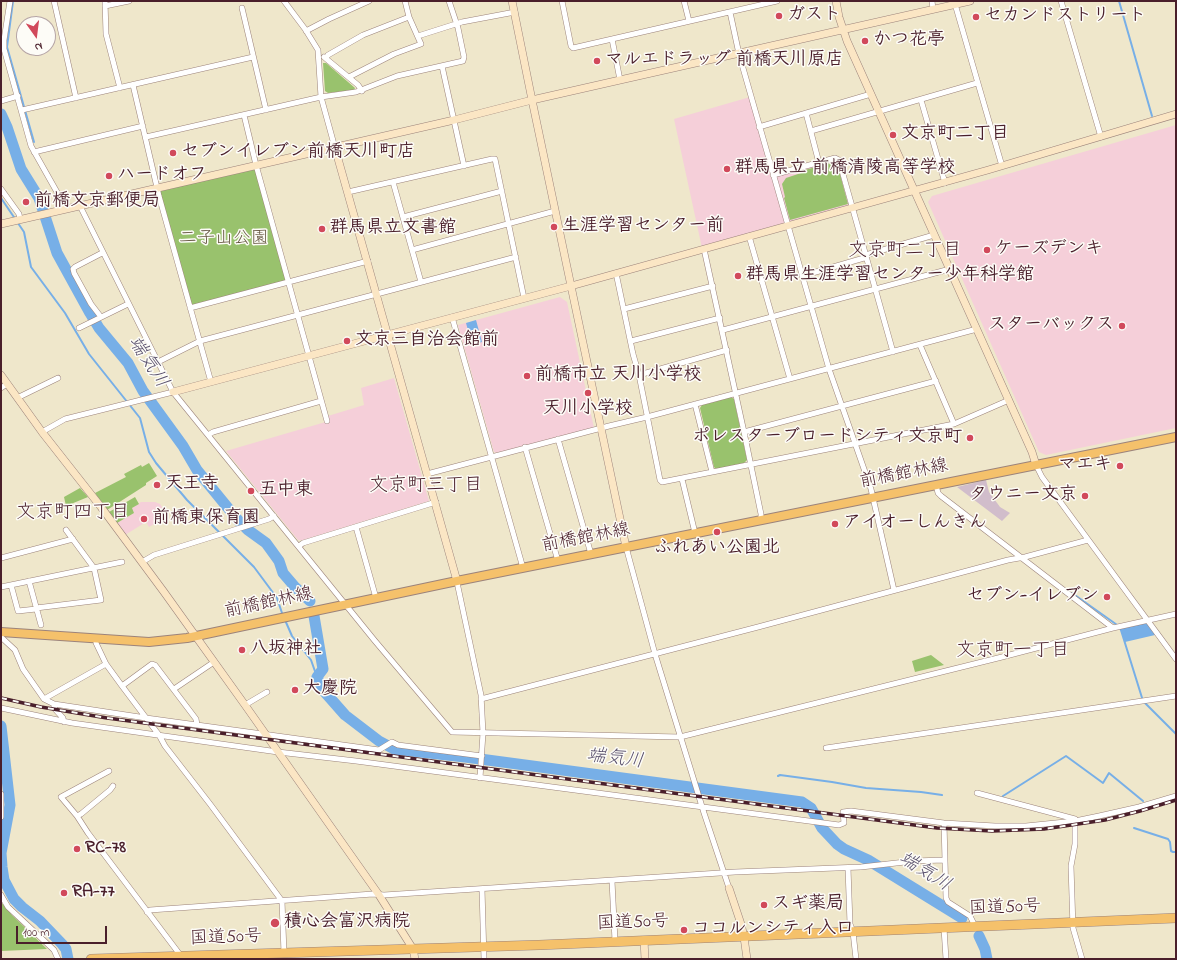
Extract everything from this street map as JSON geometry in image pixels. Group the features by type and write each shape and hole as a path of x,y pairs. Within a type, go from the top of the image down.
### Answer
{"highway":[{"name":"国道50号","path":"92,959 181,956 268,956 284,953 329,955 413,949 744,937 1176,918"}],"main road":[{"name":"前橋館林線","path":"1,632 159,642 195,636 591,554 1176,437"}],"street":[{"path":"10,1 4,44 31,146 62,201 64,209"},
{"path":"54,1 76,98"},
{"path":"120,88 106,34 105,3 129,1"},
{"path":"284,1 317,48 322,97 335,148 458,581 481,700 482,757 480,778"},
{"path":"306,31 369,1"},
{"path":"349,77 394,54 420,45 421,42 409,17 405,1"},
{"path":"146,137 322,97 362,91 397,76 461,61 464,59 457,24 449,1"},
{"path":"512,1 626,547 655,654 698,795 744,937 747,959"},
{"path":"564,1 572,47 777,1"},
{"path":"684,1 689,21"},
{"path":"836,1 843,29 878,112 1009,400 1040,473 1176,659"},
{"path":"932,1 933,9"},
{"path":"1,224 335,148 532,100 970,1"},
{"path":"1061,1 1101,136"},
{"path":"955,4 1002,166"},
{"path":"242,8 266,110"},
{"path":"418,36 457,24 514,12"},
{"path":"730,12 739,54 829,369 873,498 894,590"},
{"path":"326,58 328,55 364,36 409,17"},
{"path":"612,39 620,80"},
{"path":"319,56 326,58 358,85 362,91"},
{"path":"22,110 253,57"},
{"path":"442,66 464,166"},
{"path":"811,132 977,83"},
{"path":"133,85 157,188 211,382"},
{"path":"760,127 871,94"},
{"path":"1,101 18,96"},
{"path":"920,100 944,182"},
{"path":"806,113 819,163"},
{"path":"42,432 65,419 308,357 387,334 571,286 915,191 1176,114"},
{"path":"244,115 308,357 327,421"},
{"path":"34,152 143,126"},
{"path":"773,175 836,158 839,160 892,352"},
{"path":"348,192 496,159 524,298"},
{"path":"393,182 421,282"},
{"path":"1,189 19,214 20,219"},
{"path":"403,217 502,191"},
{"path":"80,206 102,253 173,392 450,731 482,733 680,736 1002,657 1113,628 1176,614"},
{"path":"412,250 508,222 555,211"},
{"path":"802,276 866,257 874,252 934,235"},
{"path":"749,236 790,379"},
{"path":"704,249 723,330 761,520"},
{"path":"101,318 91,304 74,273 74,267 102,253"},
{"path":"158,362 200,341 516,257"},
{"path":"190,308 368,261"},
{"path":"723,330 950,269"},
{"path":"616,273 661,481 664,482 954,424 1009,400"},
{"path":"624,309 713,286"},
{"path":"79,328 128,304"},
{"path":"452,317 523,568"},
{"path":"631,340 720,318"},
{"path":"427,474 977,329"},
{"path":"920,345 954,424"},
{"path":"639,375 727,350"},
{"path":"1,375 4,386 17,398 142,562 245,705 379,895 413,949 415,959"},
{"path":"17,398 58,378"},
{"path":"744,432 936,380"},
{"path":"208,435 213,432 321,401"},
{"path":"696,404 712,472"},
{"path":"558,439 591,554"},
{"path":"525,447 558,561"},
{"path":"682,478 695,533"},
{"path":"936,485 938,493 941,496 1113,628"},
{"path":"299,546 303,543 436,502"},
{"path":"142,562 154,555 270,519 274,516"},
{"path":"356,527 376,598"},
{"path":"11,585 18,611 101,600 94,568 66,530"},
{"path":"1,558 73,539"},
{"path":"481,700 1088,540"},
{"path":"1,587 122,562"},
{"path":"29,581 41,625"},
{"path":"1,637 15,650 23,669 44,698 54,704 379,750 392,742 398,745 482,757"},
{"path":"96,639 96,643 106,664 165,746 282,901 284,953"},
{"path":"174,688 214,662"},
{"path":"44,698 106,664"},
{"path":"122,686 152,664 155,665 174,688 196,719 197,725"},
{"path":"245,705 267,692"},
{"path":"826,748 1176,696"},
{"path":"54,704 54,708 63,718 64,722"},
{"path":"1,708 64,722 159,736 839,825 844,823 843,812 851,811 944,823 1026,826 1075,821 1124,811 1176,796"},
{"path":"109,771 61,797 77,816 88,833 181,956"},
{"path":"77,816 113,786"},
{"path":"977,793 1075,819 1075,844 1071,866 1074,932 1082,959"},
{"path":"1,794 1,817"},
{"path":"944,823 946,900 970,916 975,926"},
{"path":"147,912 150,910 373,894 379,895 612,880 848,868 914,861 944,860"},
{"path":"848,868 850,924 853,932 856,959"},
{"path":"612,880 615,941"},
{"path":"482,889 484,959"},
{"path":"1,895 8,907 54,950 58,959"},
{"path":"944,928 946,959"},
{"path":"644,940 645,959"}],"shaded area":[{"name":"群馬県立 前橋清陵高等学校","path":"750,97 771,178 837,160 850,209 702,248 674,119"},
{"path":"1176,125 1176,428 1046,455 1039,452 928,202 932,196"},
{"name":"前橋市立 天川小学校","path":"560,297 567,302 594,428 497,453 494,452 458,325"},
{"path":"394,378 429,501 303,540 298,540 226,451 329,421 328,416 364,405 361,388"},
{"path":"986,480 989,492 1000,507 1010,513 1002,521 957,487"},
{"path":"141,502 155,502 160,504 167,514 149,527 146,522 125,535 117,523 134,513 131,509"}],"green space":[{"path":"323,63 326,63 355,88 354,90 328,93 325,91"},
{"path":"834,162 837,163 848,204 790,220 782,184 786,178 801,173 801,171"},
{"name":"二子山公園","path":"256,165 289,282 190,308 157,188"},
{"path":"731,397 734,399 747,460 744,463 716,469 714,467 700,408 702,405"},
{"path":"149,463 157,476 146,483 146,485 107,510 95,493 126,477 124,474 141,465 142,467"},
{"path":"80,488 88,497 66,506 64,497"},
{"path":"135,497 139,504 132,508 134,513 117,523 109,512"},
{"path":"931,655 944,665 915,672 912,661"},
{"path":"1,902 12,915 47,949 1,951"}],"water":[{"path":"476,320 482,342 472,345 466,323"},
{"path":"1148,621 1155,635 1125,642 1120,627"}],"waterway":[{"path":"13,1 7,47 34,142"},
{"path":"1119,1 1152,116"},
{"name":"端気川","path":"1,114 21,169 39,198 57,253 99,328 128,363 143,391 183,446 197,470 237,519 248,530 266,543 279,561 283,573 310,601"},
{"path":"1,198 24,232 31,267 65,313 89,354 140,418 149,452 156,463 187,500 254,567 277,598 283,616"},
{"path":"1072,593 1120,627 1143,701 1176,734"},
{"name":"端気川","path":"314,616 323,669 317,677 323,690 345,715 379,741 394,749 465,757 802,802 811,808 822,828 837,844 844,849 868,860 962,918"},
{"path":"285,620 292,636 311,660 317,677"},
{"path":"1,726 10,805 1,853 4,880 14,899 40,921 62,944 66,949 68,959"},
{"path":"1003,796 1066,756 1103,783 1109,773 1143,801"},
{"path":"778,776 780,775 832,782 866,788 942,795"},
{"path":"1134,828 1168,839 1170,842 1171,851 1176,852"},
{"name":"端気川","path":"979,936 985,949 987,959"}],"railway":[{"path":"1,698 41,707 107,718 937,828 992,831 1044,829 1105,820 1176,800"}],"place":[{"name":"ガスト","path":"779,16"},
{"name":"セカンドストリート","path":"976,17"},
{"name":"かつ花亭","path":"865,41"},
{"name":"マルエドラッグ 前橋天川原店","path":"597,61"},
{"name":"文京町二丁目","path":"893,135"},
{"name":"セブンイレブン前橋天川町店","path":"173,153"},
{"name":"群馬県立 前橋清陵高等学校","path":"727,169"},
{"name":"ハードオフ","path":"109,176"},
{"name":"前橋文京郵便局","path":"26,202"},
{"name":"生涯学習センター前","path":"554,227"},
{"name":"群馬県立文書館","path":"322,229"},
{"name":"ケーズデンキ","path":"987,250"},
{"name":"群馬県生涯学習センター少年科学館","path":"738,276"},
{"name":"スターバックス","path":"1122,326"},
{"name":"文京三自治会館前","path":"347,341"},
{"name":"前橋市立 天川小学校","path":"527,376"},
{"name":"天川小学校","path":"588,393"},
{"name":"ポレスターブロードシティ文京町","path":"970,438"},
{"name":"マエキ","path":"1120,466"},
{"name":"天王寺","path":"157,485"},
{"name":"五中東","path":"251,491"},
{"name":"タウニー文京","path":"1085,496"},
{"name":"前橋東保育園","path":"144,519"},
{"name":"アイオーしんきん","path":"835,524"},
{"name":"ふれあい公園北","path":"717,532"},
{"name":"セブン-イレブン","path":"1107,597"},
{"name":"八坂神社","path":"242,650"},
{"name":"大慶院","path":"295,690"},
{"name":"RC-78","path":"77,849"},
{"name":"RA-77","path":"64,893"},
{"name":"スギ薬局","path":"764,905"},
{"name":"積心会富沢病院","path":"275,923"},
{"name":"ココルンシティ入口","path":"684,930"}],"district":[{"name":"文京町二丁目","path":"905,252"},
{"name":"文京町三丁目","path":"426,487"},
{"name":"文京町四丁目","path":"73,514"},
{"name":"文京町一丁目","path":"1013,652"}]}
